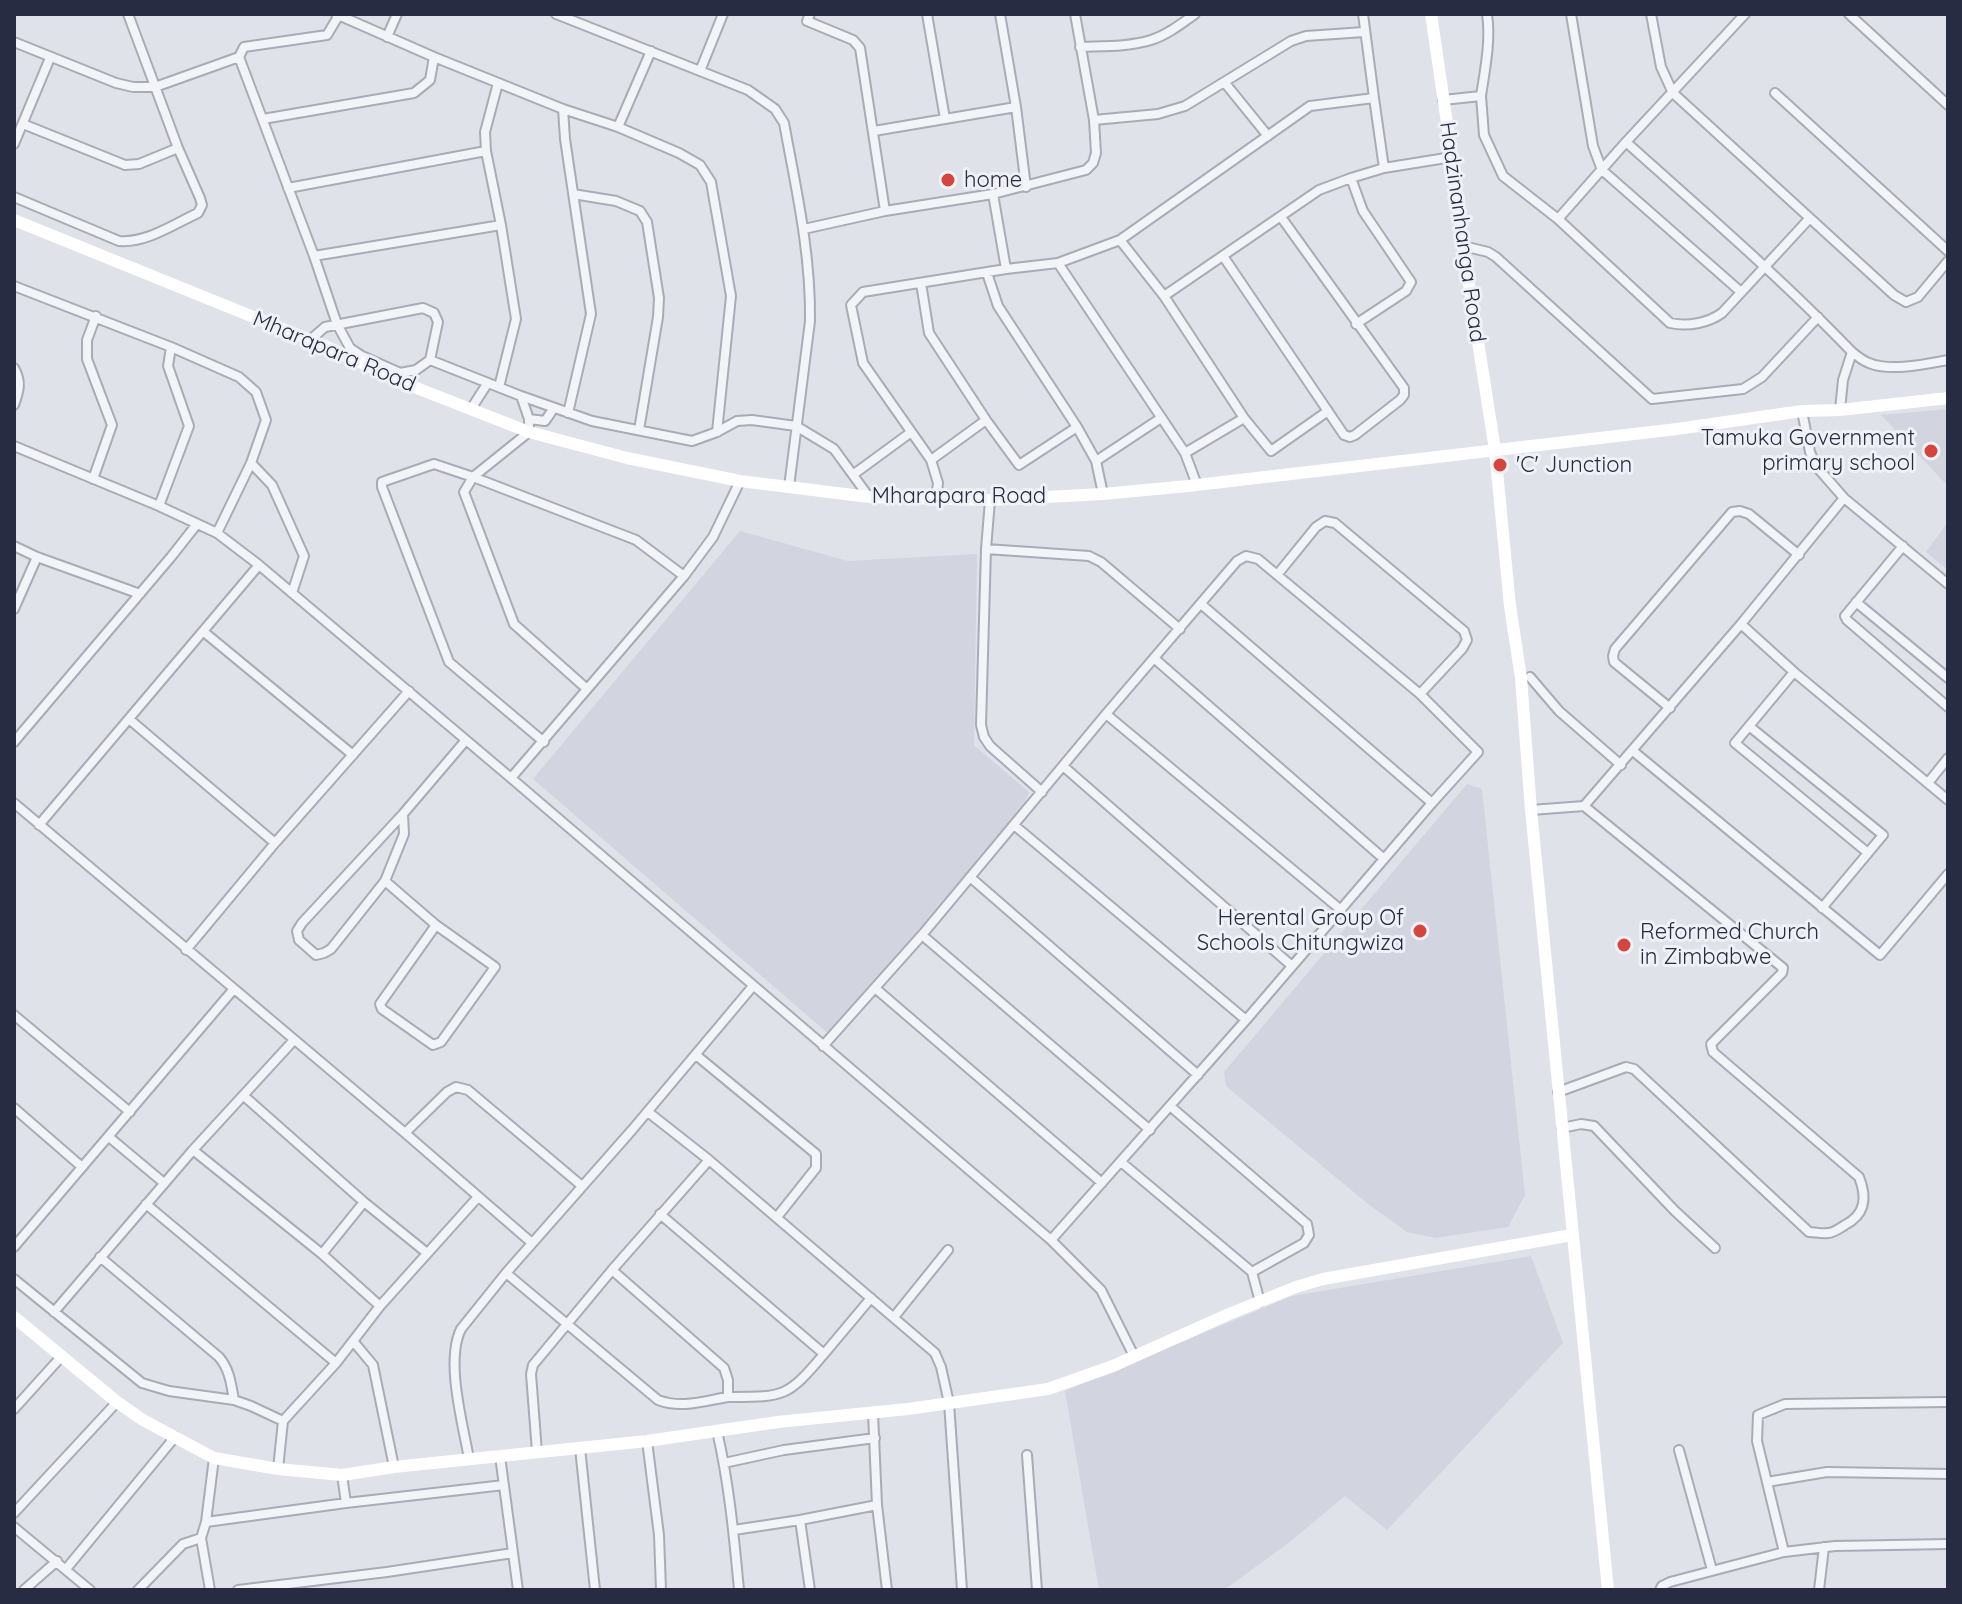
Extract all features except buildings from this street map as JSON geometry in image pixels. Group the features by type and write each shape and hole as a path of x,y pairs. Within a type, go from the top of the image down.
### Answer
{"street":[{"path":"14,197 119,241 142,240 198,213 202,205 128,14"},
{"path":"387,37 397,14"},
{"path":"556,14 748,90 775,109 784,123 804,229 810,297 810,321 789,487"},
{"path":"700,71 723,14"},
{"path":"810,14 807,21 853,40 860,48 885,211"},
{"path":"927,14 945,119"},
{"path":"1000,14 1026,187"},
{"path":"804,229 885,211 993,194 1086,170 1093,163 1096,153 1094,120 1075,14"},
{"path":"1080,47 1153,40 1195,14"},
{"path":"1363,14 1384,168"},
{"name":"Hadzinanhanga Road","path":"1431,14 1495,450 1510,606 1521,678 1531,810 1608,1590"},
{"path":"1487,14 1489,27 1481,96 1484,135 1503,176 1558,219 1670,323 1681,325 1712,320 1722,313 1809,219"},
{"path":"1571,14 1593,146 1602,170 1741,292"},
{"path":"1651,14 1661,67 1673,93 1894,295 1906,302 1918,297 1948,261"},
{"path":"1849,14 1948,105"},
{"path":"14,42 116,83 155,87 239,57 244,47 327,35 337,15 498,83 679,153 700,165 711,182 731,296 717,432"},
{"path":"1558,219 1743,15"},
{"path":"1094,120 1158,114 1185,106 1291,41 1306,36 1364,32"},
{"path":"618,127 651,51"},
{"path":"239,57 337,324 350,348 400,373 416,370 430,360 438,322 434,313 423,308 337,324 325,327 310,340"},
{"path":"263,119 414,93 430,80 434,57"},
{"path":"14,144 50,58"},
{"path":"498,83 485,132 486,151 516,319 499,387"},
{"path":"1225,83 1268,136"},
{"path":"1775,93 1948,251"},
{"path":"1443,100 1481,96"},
{"path":"936,499 938,483 931,460 863,363 851,305 863,292 1058,263 1120,240 1310,106 1374,98"},
{"path":"874,131 1016,107"},
{"path":"563,109 591,314 568,413"},
{"path":"23,124 125,165 139,164 178,148"},
{"path":"1626,142 1867,363 1883,367 1948,360"},
{"path":"288,188 486,151"},
{"path":"1164,296 1319,190 1384,168 1452,157"},
{"path":"1351,178 1363,211 1411,282 1406,291 1356,324"},
{"path":"573,194 616,201 640,211 647,222 659,298 639,430"},
{"path":"993,194 1006,269"},
{"path":"1223,256 1344,435 1355,435 1400,400 1404,388 1281,217"},
{"name":"Mharapara Road","path":"14,220 471,409 627,458 740,481 869,497 990,500 1103,494 1677,429 1802,411 1948,398"},
{"path":"314,256 501,225"},
{"path":"1120,240 1164,296 1244,418 1271,451 1328,411"},
{"path":"1463,246 1496,257 1652,399 1743,389 1762,377 1818,317"},
{"path":"1058,263 1185,453 1197,485"},
{"path":"987,273 998,306 1096,461 1103,494"},
{"path":"921,283 929,333 1019,465 1077,427"},
{"path":"14,286 171,347 239,377 256,392 266,420 251,463 217,533"},
{"path":"93,479 112,425 87,359 87,340 96,316"},
{"path":"159,506 189,426 168,366 171,347"},
{"path":"1840,410 1843,380 1852,352"},
{"path":"430,360 592,421 692,441 737,421 796,426 834,449 869,497"},
{"path":"14,368 20,389 14,405"},
{"path":"471,409 487,384"},
{"path":"521,396 529,426"},
{"path":"554,408 545,421 529,426 473,477 464,492 514,624 587,689"},
{"path":"1802,411 1816,466 1844,498 1948,584"},
{"path":"1096,461 1161,418"},
{"path":"1185,453 1244,418"},
{"path":"931,460 986,420"},
{"path":"854,474 910,433"},
{"path":"14,446 217,533 259,565 1051,1240 1101,1290 1134,1356"},
{"path":"251,463 272,485 304,556 292,593"},
{"path":"544,742 449,662 382,482 434,464 636,540 684,576"},
{"path":"511,778 684,576 713,537 740,481"},
{"path":"1584,806 1741,624 1844,498"},
{"path":"990,500 981,725 990,746 1042,792"},
{"path":"1670,708 1614,662 1615,649 1625,637 1732,512 1749,514 1799,555"},
{"path":"1277,575 1316,527 1325,521 1335,523 1464,631 1467,640 1462,649 1420,694"},
{"path":"14,742 197,524"},
{"path":"14,546 140,594"},
{"path":"1903,546 1845,616 1948,707"},
{"path":"986,549 1089,556 1101,562 1180,629"},
{"path":"823,1046 922,935 1237,561 1246,556 1258,559 1420,694 1478,752 1051,1240"},
{"path":"14,609 37,557"},
{"path":"39,825 259,565"},
{"path":"1856,602 1948,678"},
{"path":"1201,604 1432,803"},
{"path":"1741,624 1948,800"},
{"path":"204,632 353,755"},
{"path":"1155,659 1384,859"},
{"path":"1794,672 1735,743 1868,853"},
{"path":"1530,677 1559,711 1621,765"},
{"path":"186,950 409,691"},
{"path":"1106,714 1341,910"},
{"path":"129,719 275,843"},
{"path":"1749,726 1883,835 1822,908"},
{"path":"403,814 404,834 385,881 331,949 316,955 299,940 297,931 302,923 403,814 466,740"},
{"path":"1633,751 1880,955 1948,874"},
{"path":"1928,783 1948,758"},
{"path":"1063,766 1292,966"},
{"path":"14,803 532,1243"},
{"path":"1531,810 1584,806 1783,968 1782,973 1711,1044 1713,1052 1859,1177 1865,1200 1861,1212 1853,1221 1831,1234 1809,1232 1634,1069 1626,1067 1558,1092"},
{"path":"1014,825 1246,1020"},
{"path":"970,877 1198,1075"},
{"path":"385,881 436,925 495,967 441,1042 433,1045 382,1009 380,1004 436,925"},
{"path":"922,935 1150,1130"},
{"path":"469,1459 455,1375 456,1339 461,1329 753,986"},
{"path":"875,988 1102,1183"},
{"path":"14,1247 233,990"},
{"path":"14,1015 130,1112"},
{"path":"54,1312 193,1150 294,1040"},
{"path":"696,1055 816,1154 816,1168 777,1217"},
{"path":"405,1133 447,1092 456,1087 468,1090 582,1186"},
{"path":"244,1096 427,1253"},
{"path":"1170,1106 1307,1224 1309,1235 1304,1243 1252,1272"},
{"path":"14,1108 82,1167"},
{"path":"648,1112 777,1217 935,1353 949,1403 962,1590"},
{"path":"1562,1128 1581,1124 1594,1126 1715,1248"},
{"path":"109,1137 164,1183"},
{"path":"193,1150 322,1254 380,1306"},
{"path":"537,1452 531,1369 612,1270 709,1160"},
{"path":"1121,1162 1252,1272 1260,1302"},
{"path":"278,1469 283,1421 478,1197"},
{"path":"322,1254 364,1202"},
{"path":"146,1204 336,1363"},
{"path":"660,1214 824,1354"},
{"path":"14,1317 117,1402 143,1420 214,1458 278,1469 342,1475 647,1441 1048,1389 1105,1369 1296,1287 1323,1279 1572,1235"},
{"path":"894,1317 948,1250"},
{"path":"100,1257 219,1357 226,1365 234,1400"},
{"path":"612,1270 724,1368 728,1397"},
{"path":"506,1273 658,1400 670,1405 728,1397 779,1395 795,1386 871,1298"},
{"path":"14,1279 142,1383 169,1391 234,1400 283,1421"},
{"path":"353,1341 373,1365 394,1467"},
{"path":"14,1409 61,1357"},
{"path":"14,1513 117,1402"},
{"path":"1784,1552 1757,1441 1758,1415 1785,1404 1948,1402"},
{"path":"873,1413 877,1505 887,1590"},
{"path":"717,1431 734,1530 739,1590"},
{"path":"66,1569 175,1437"},
{"path":"724,1463 784,1450 875,1438"},
{"path":"647,1441 659,1535 661,1590"},
{"path":"580,1448 595,1590"},
{"path":"1679,1450 1712,1570"},
{"path":"1027,1455 1037,1590"},
{"path":"500,1456 518,1590"},
{"path":"210,1590 201,1538 214,1458"},
{"path":"1767,1482 1827,1472 1948,1474"},
{"path":"342,1475 346,1503"},
{"path":"206,1522 504,1485"},
{"path":"734,1530 877,1505"},
{"path":"800,1520 810,1590"},
{"path":"14,1527 90,1590"},
{"path":"138,1590 183,1544 201,1538"},
{"path":"1660,1590 1666,1583 1784,1552 1824,1547 1948,1544"},
{"path":"1819,1590 1824,1547"},
{"path":"238,1590 513,1553"},
{"path":"24,1590 57,1561"}],"shaded area":[{"name":"Tamuka Government primary school","path":"1948,409 1948,486 1881,415"},
{"name":"Tamuka Government primary school","path":"1948,522 1948,570 1926,552"},
{"path":"740,531 848,561 977,554 974,745 1029,792 1024,805 830,1035 533,779"},
{"name":"Herental Group Of Schools Chitungwiza","path":"1467,784 1482,789 1525,1195 1508,1227 1435,1238 1407,1232 1368,1204 1226,1086 1224,1072"},
{"path":"1531,1256 1563,1343 1387,1530 1345,1496 1291,1541 1224,1590 1099,1590 1065,1391 1292,1296"}],"place":[{"name":"home","path":"948,180"},
{"name":"Tamuka Government primary school","path":"1931,451"},
{"name":"'C' Junction","path":"1500,465"},
{"name":"Herental Group Of Schools Chitungwiza","path":"1420,931"},
{"name":"Reformed Church in Zimbabwe","path":"1624,945"}]}
